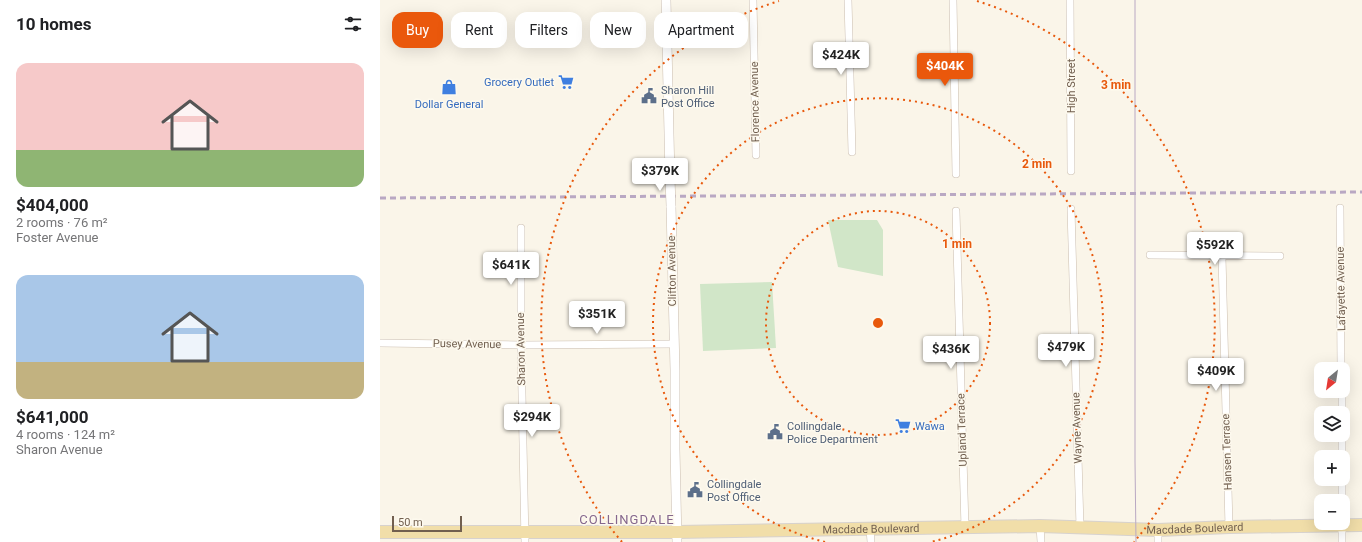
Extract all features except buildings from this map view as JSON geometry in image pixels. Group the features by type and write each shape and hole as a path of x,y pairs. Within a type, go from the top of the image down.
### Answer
{"main road":[{"name":"Macdade Boulevard","path":"1350,524 1362,525"},
{"name":"Macdade Boulevard","path":"380,532 525,537 677,537 870,529 1040,526 1158,530 1314,525"}],"street":[{"name":"Clifton Avenue","path":"666,0 677,537"},
{"name":"Florence Avenue","path":"753,0 756,155"},
{"path":"848,0 852,152"},
{"path":"953,0 956,174"},
{"name":"High Street","path":"1070,0 1071,171"},
{"name":"Lafayette Avenue","path":"1340,208 1341,362"},
{"name":"Wayne Avenue","path":"1071,209 1080,527"},
{"name":"Upland Terrace","path":"956,211 965,528"},
{"name":"Sharon Avenue","path":"522,228 521,345 525,537"},
{"path":"1150,255 1222,257 1280,256"},
{"name":"Hansen Terrace","path":"1222,257 1229,527"},
{"name":"Pusey Avenue","path":"380,343 521,345 674,344"},
{"path":"1040,526 1041,542"},
{"path":"870,529 871,542"},
{"path":"1158,530 1158,542"},
{"path":"1342,530 1342,542"}],"green space":[{"path":"828,220 877,220 883,230 883,276 838,267"},
{"path":"772,282 776,348 703,351 700,284"}],"tram line":[{"path":"1135,0 1136,542"}],"railway":[{"path":"380,198 1362,192"}],"place":[{"name":"Grocery Outlet","path":"566,82"},
{"name":"Dollar General","path":"449,87"},
{"name":"Sharon Hill Post Office","path":"649,96"},
{"name":"Wawa","path":"903,426"},
{"name":"Collingdale Police Department","path":"775,432"},
{"name":"Collingdale Post Office","path":"695,490"}],"district":[{"name":"COLLINGDALE","path":"627,519"}]}
